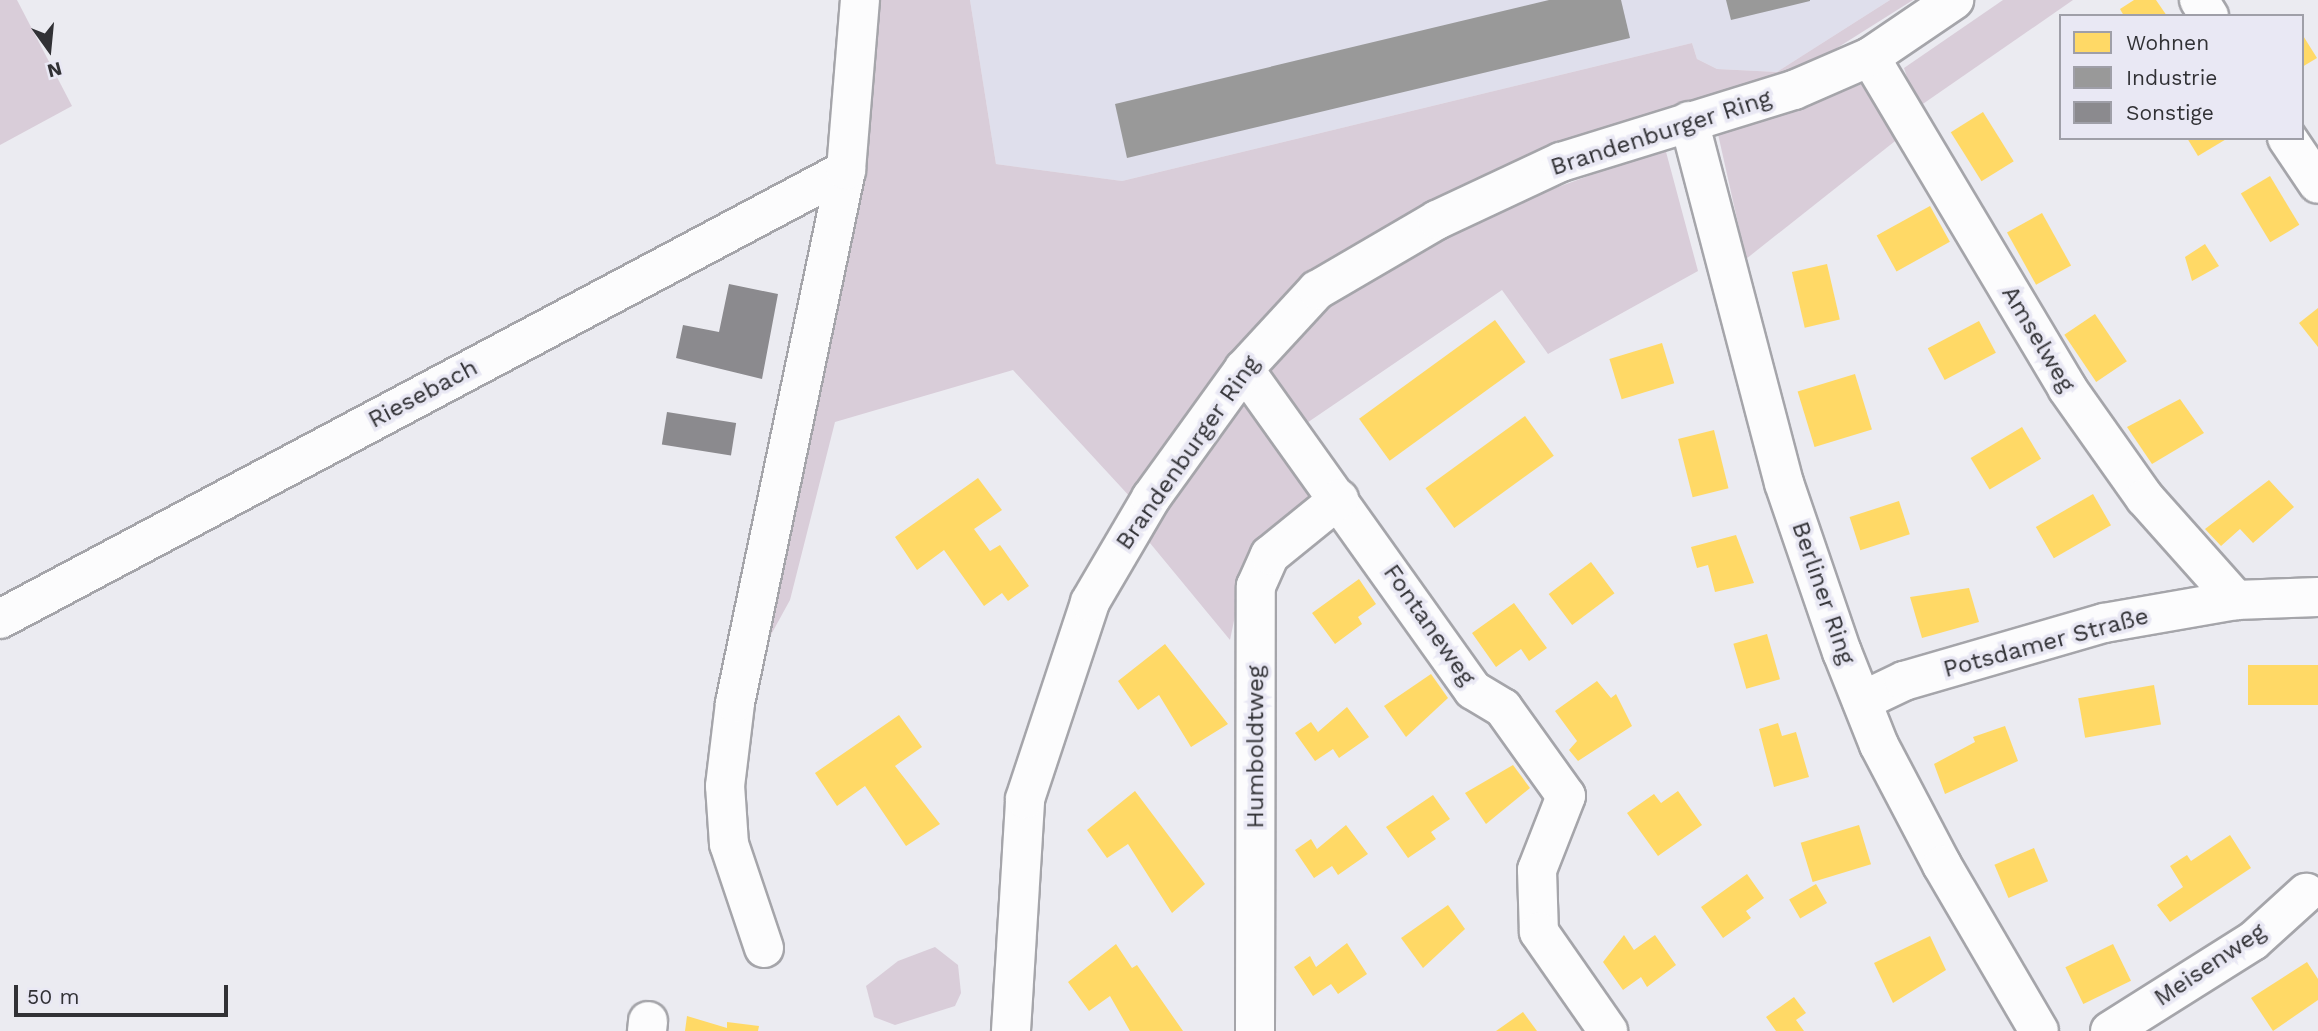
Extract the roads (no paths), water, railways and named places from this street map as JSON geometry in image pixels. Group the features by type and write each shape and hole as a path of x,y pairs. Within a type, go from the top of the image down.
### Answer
{"street":[{"path":"764,948 729,844 725,786 735,703 846,170 860,0"},
{"name":"Brandenburger Ring","path":"1011,1031 1025,799 1090,603 1151,498 1244,369 1317,290 1437,220 1561,162 1794,90 1870,57 1955,0"},
{"name":"Amselweg","path":"1870,57 2067,388 2145,498 2236,600"},
{"name":"Berliner Ring","path":"1689,121 1784,483 1863,701 1942,865 2039,1031"},
{"path":"2288,140 2318,184"},
{"name":"Riesebach","path":"0,619 846,170"},
{"name":"Fontaneweg","path":"1244,369 1473,690 1503,708 1566,796 1537,870 1539,932 1608,1031"},
{"name":"Humboldtweg","path":"1255,1031 1256,586 1270,555 1339,499"},
{"name":"Potsdamer Straße","path":"1863,701 1904,681 2104,623 2236,600 2318,597"},
{"name":"Meisenweg","path":"2110,1031 2253,941 2306,893"}]}
